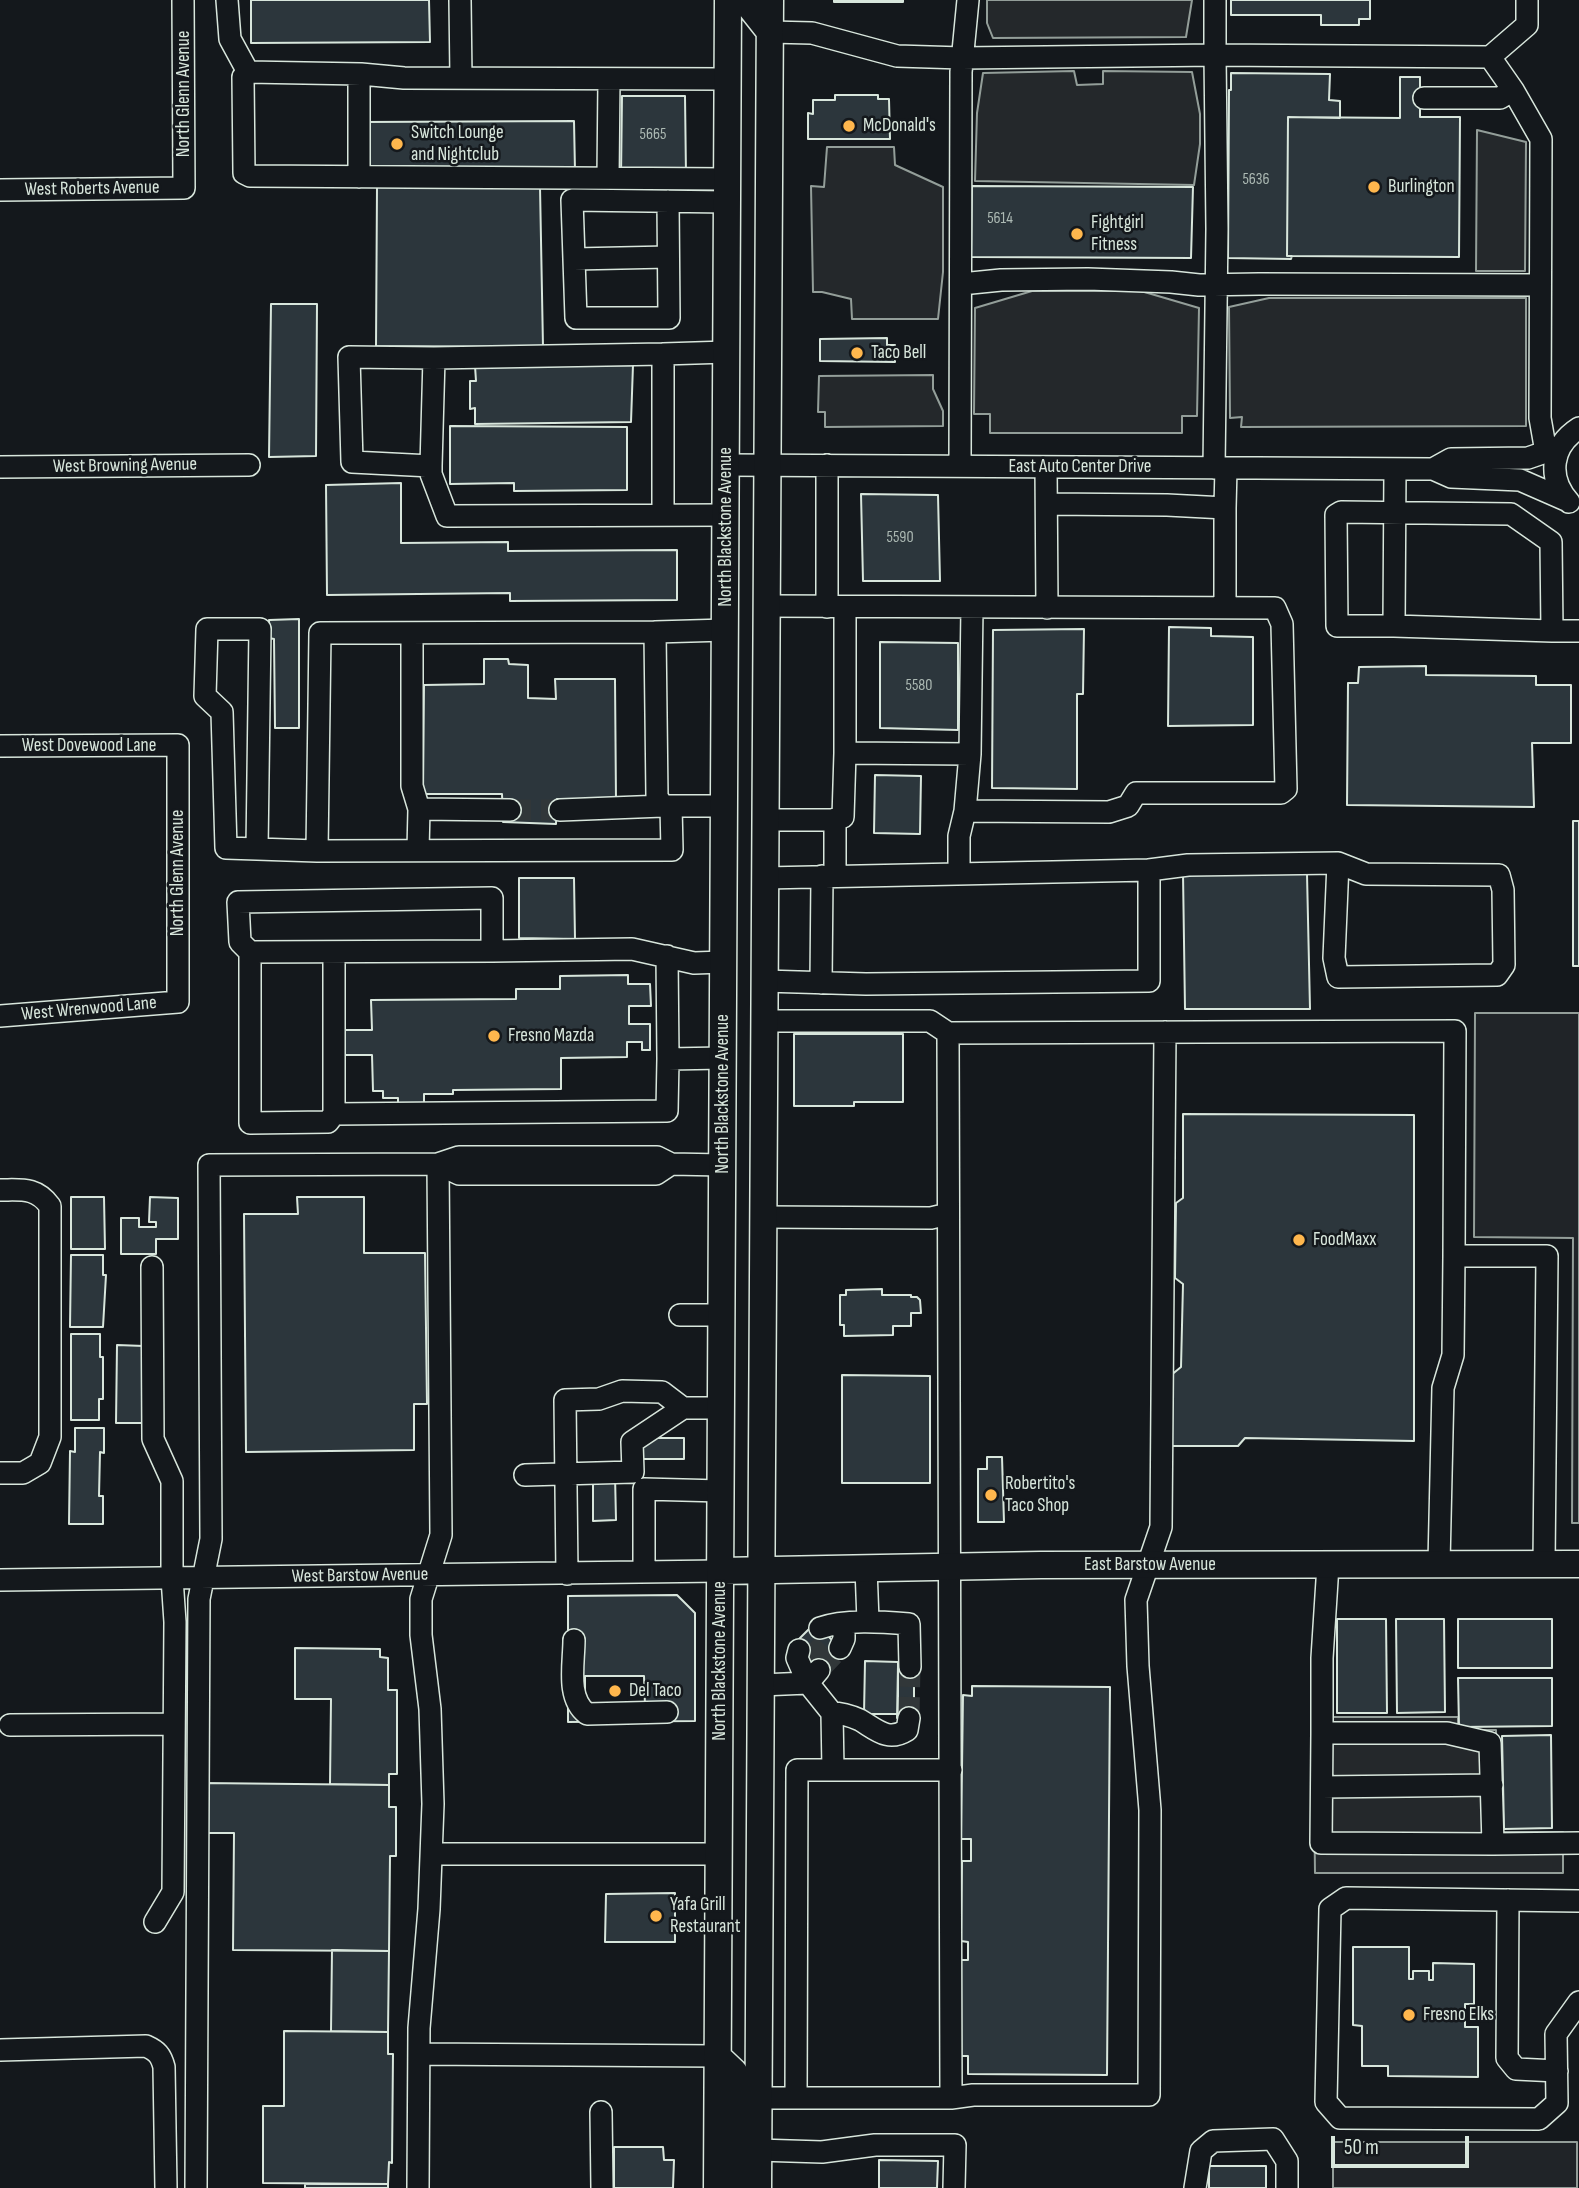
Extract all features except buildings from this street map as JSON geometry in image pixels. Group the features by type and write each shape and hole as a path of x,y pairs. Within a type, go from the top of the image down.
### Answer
{"main road":[{"name":"North Blackstone Avenue","path":"717,2188 729,0"},
{"path":"751,0 751,8 770,32"},
{"path":"758,2188 770,0"},
{"name":"East Barstow Avenue","path":"720,1571 1149,1565 1579,1564"},
{"path":"718,2056 734,2072 739,2091 739,2188"}],"street":[{"name":"North Glenn Avenue","path":"183,0 184,188"},
{"path":"227,0 230,39 248,72"},
{"path":"460,0 461,78"},
{"path":"960,466 962,58 968,0"},
{"path":"1215,0 1215,285 1220,468 1225,508 1225,608"},
{"path":"770,32 812,33 897,55 962,58 1215,55 1490,57 1527,25 1527,0"},
{"path":"1490,57 1513,90 1541,139 1540,418 1553,449 1554,473 1561,493 1573,505"},
{"path":"728,79 404,78 359,74 248,72 243,77 244,173 250,176 608,178 728,190"},
{"path":"359,74 359,177"},
{"path":"608,178 609,79"},
{"path":"1424,98 1500,98 1513,90"},
{"name":"West Roberts Avenue","path":"0,190 184,188"},
{"path":"668,201 669,318 576,318 572,200 668,201 728,190"},
{"path":"574,259 668,257"},
{"path":"961,284 1001,280 1088,279 1215,285 1541,285"},
{"path":"431,466 352,462 349,357 433,358 727,352"},
{"path":"663,354 663,516"},
{"path":"433,358 430,474 447,516 726,516"},
{"path":"1553,449 1579,428"},
{"name":"East Auto Center Drive","path":"1433,469 1451,459 1517,460 1553,449"},
{"name":"West Browning Avenue","path":"0,467 249,465"},
{"name":"East Auto Center Drive","path":"727,465 1433,469 1451,477 1520,480 1573,505"},
{"path":"765,820 843,817 845,753 827,466"},
{"path":"1046,467 1047,608"},
{"path":"1394,626 1395,469"},
{"path":"1046,504 1225,508"},
{"path":"1552,631 1551,542 1511,514 1341,512 1336,516 1337,626 1394,626 1552,631 1579,631"},
{"path":"766,606 1275,608 1282,624 1286,789 1281,793 1136,793 1128,806 1109,812 965,811"},
{"path":"958,874 959,836 965,811 970,754 972,607"},
{"path":"257,849 260,629 207,629 205,696 222,712 226,848 317,851 672,850 667,806 657,797 655,632"},
{"path":"317,851 320,633 726,630"},
{"path":"412,633 412,786 419,809 418,850"},
{"name":"North Glenn Avenue","path":"178,745 178,1002"},
{"name":"West Dovewood Lane","path":"0,746 178,745"},
{"path":"845,753 970,754"},
{"path":"560,810 725,806"},
{"path":"419,809 510,810"},
{"path":"821,983 828,876 835,819"},
{"path":"765,878 1338,863 1366,874 1499,875 1503,890 1504,965 1497,975 1338,977 1335,958 1338,863"},
{"path":"764,981 1149,981 1149,870"},
{"path":"334,952 334,1114 328,1122 250,1123 250,952 240,942 238,902 492,898 492,951"},
{"path":"250,952 632,949 694,962 724,962"},
{"path":"334,1114 667,1111 667,956"},
{"name":"West Wrenwood Lane","path":"0,1016 178,1002"},
{"path":"764,1021 930,1021 948,1033 1455,1031 1453,1355 1443,1388 1438,1563"},
{"path":"758,2098 1149,2095 1150,1810 1138,1667 1136,1600 1161,1527 1166,1032"},
{"path":"948,1033 951,2098"},
{"path":"668,1059 723,1058"},
{"path":"196,2188 199,1611 211,1539 209,1165 438,1164 459,1157 657,1157 671,1164 723,1165"},
{"path":"418,2188 419,2054 432,1854 430,1709 421,1635 421,1599 441,1535 438,1164"},
{"path":"0,1190 27,1190 42,1195 50,1206 50,1437 40,1463 23,1473 0,1473"},
{"path":"763,1217 931,1218 948,1214"},
{"path":"1454,1256 1547,1256 1544,1564"},
{"path":"152,1267 153,1439 172,1481 175,1622 173,1892 155,1922"},
{"path":"680,1315 722,1315"},
{"path":"567,1574 565,1400 599,1399 622,1391 662,1392 683,1408"},
{"path":"644,1572 638,1480 632,1442 683,1408 721,1408"},
{"path":"525,1475 638,1480 721,1491"},
{"path":"1328,1564 1322,1658 1321,1843 1579,1843"},
{"path":"866,1568 868,1621"},
{"name":"West Barstow Avenue","path":"0,1580 720,1571"},
{"path":"834,1635 868,1621 909,1624 910,1667"},
{"path":"574,1640 574,1699 580,1709 587,1714 667,1712"},
{"path":"761,1685 807,1666 832,1713 833,1770"},
{"path":"832,1713 858,1719 886,1735 899,1735 907,1730 909,1718"},
{"path":"10,1725 174,1724"},
{"path":"1322,1733 1447,1733 1490,1742 1493,1844"},
{"path":"796,2098 797,1770 951,1770"},
{"path":"1322,1787 1492,1786"},
{"path":"760,1817 797,1818"},
{"path":"432,1854 719,1854"},
{"path":"1579,1901 1346,1898 1329,1909 1326,2102 1340,2118 1539,2119 1557,2103 1556,2034 1579,2002"},
{"path":"1508,1900 1507,2058 1516,2069 1557,2071"},
{"path":"0,2050 146,2046 155,2050 161,2056 164,2067 166,2188"},
{"path":"419,2054 718,2056"},
{"path":"601,2112 601,2188"},
{"path":"1195,2188 1201,2151 1213,2141 1273,2139 1287,2161 1287,2188"},
{"path":"758,2150 822,2152 875,2146 955,2145 954,2188"}],"shaded area":[{"path":"987,0 1192,0 1186,37 993,38 987,23"},
{"path":"1074,71 1077,85 1103,84 1103,71 1192,72 1200,114 1200,144 1194,185 975,181 977,113 983,73"},
{"path":"1477,130 1526,142 1525,271 1476,271"},
{"path":"827,147 894,147 895,165 943,187 943,272 938,319 852,319 851,299 813,292 811,186 824,187"},
{"path":"1032,291 1141,291 1199,308 1197,416 1182,416 1182,433 990,433 990,414 974,414 975,308"},
{"path":"1269,298 1526,298 1526,426 1241,427 1242,417 1230,418 1229,307"},
{"path":"933,375 933,389 943,411 943,426 825,427 825,412 818,412 819,376"},
{"path":"1475,1013 1579,1013 1579,1523 1572,1523 1573,1238 1474,1237"},
{"path":"1313,1717 1458,1717 1458,1730 1496,1730 1497,1832 1563,1832 1563,1873 1315,1873"},
{"path":"1333,2142 1577,2142 1577,2188 1333,2188"}],"tunnel":[{"path":"510,810 560,810"},
{"path":"809,1659 830,1638"},
{"path":"819,1670 840,1648"},
{"path":"909,1718 910,1667"}],"place":[{"name":"McDonald's","path":"849,126"},
{"name":"Switch Lounge and Nightclub","path":"397,144"},
{"name":"Burlington","path":"1374,187"},
{"name":"Fightgirl Fitness","path":"1077,234"},
{"name":"Taco Bell","path":"857,353"},
{"name":"Fresno Mazda","path":"494,1036"},
{"name":"FoodMaxx","path":"1299,1240"},
{"name":"Robertito's Taco Shop","path":"991,1495"},
{"name":"Del Taco","path":"615,1691"},
{"name":"Yafa Grill Restaurant","path":"656,1916"},
{"name":"Fresno Elks","path":"1409,2015"}]}
